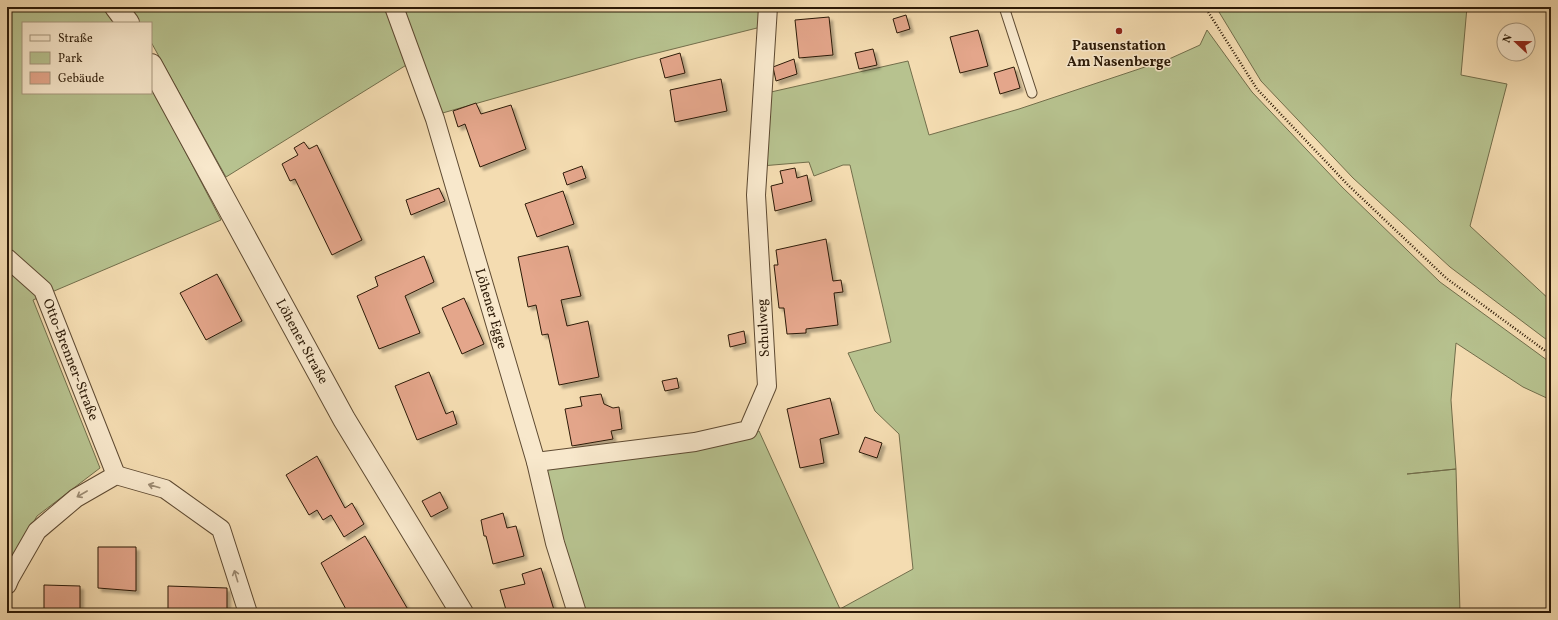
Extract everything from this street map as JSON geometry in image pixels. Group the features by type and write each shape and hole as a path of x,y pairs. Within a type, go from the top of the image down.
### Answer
{"street":[{"path":"116,7 127,22"},
{"name":"Löhener Egge","path":"394,7 435,119 536,462 555,543 577,613"},
{"name":"Schulweg","path":"536,462 695,442 748,430 767,386 756,195 768,7"},
{"name":"Löhener Straße","path":"152,67 344,419 462,613"},
{"name":"Otto-Brenner-Straße","path":"7,258 43,290 116,475"},
{"path":"7,585 37,532 76,498 116,475 165,489 222,529 248,613"}],"lane":[{"path":"1004,7 1032,93"}],"path":[{"path":"1205,7 1257,89 1348,185 1446,278 1551,355"}],"green space":[{"path":"7,7 102,7 113,22 22,22 22,94 152,94 152,88 221,220 33,300 100,468 37,516 7,569"},
{"path":"128,7 386,7 408,64 226,177 152,44 152,22 138,22"},
{"path":"401,7 761,7 761,27 637,58 439,114"},
{"path":"1216,7 1467,7 1461,75 1507,84 1470,226 1551,301 1551,343 1450,267 1353,178 1261,81"},
{"path":"1207,30 1252,92 1342,187 1440,282 1551,363 1551,400 1523,387 1456,343 1451,400 1456,469 1460,613 584,613 559,532 545,467 720,443 759,431 840,609 913,569 899,434 875,411 848,353 891,342 850,165 843,165 814,176 809,162 761,166 771,92 908,61 929,135 1019,109 1169,59 1200,45"}],"building":[{"path":"906,15 910,29 897,33 893,19"},
{"path":"829,17 833,55 799,58 795,20"},
{"path":"978,30 988,66 960,73 950,37"},
{"path":"873,49 877,65 859,69 855,53"},
{"path":"680,53 685,73 665,78 660,59"},
{"path":"794,59 797,74 776,81 773,67"},
{"path":"1014,67 1020,88 1000,94 994,73"},
{"path":"721,79 727,111 675,122 670,90"},
{"path":"476,103 481,114 511,105 526,149 480,167 465,124 458,127 453,111"},
{"path":"304,142 309,149 317,145 362,240 332,255 295,179 290,181 282,164 298,155 294,148"},
{"path":"582,166 586,178 567,185 563,173"},
{"path":"795,168 797,178 807,175 812,201 775,211 771,186 783,183 780,171"},
{"path":"439,188 445,201 411,215 406,200"},
{"path":"563,191 574,224 537,237 525,204"},
{"path":"826,239 833,281 841,280 843,292 834,293 838,325 806,329 806,333 787,334 784,308 779,308 774,265 778,265 776,250"},
{"path":"568,246 581,296 561,300 567,326 588,321 599,377 559,385 548,334 542,335 536,305 528,307 518,257"},
{"path":"424,256 434,282 405,296 420,333 379,349 357,296 378,286 375,277"},
{"path":"217,274 242,321 206,340 180,293"},
{"path":"464,298 484,344 462,354 442,308"},
{"path":"744,331 746,343 730,347 728,335"},
{"path":"429,372 446,414 453,411 457,424 417,440 395,386"},
{"path":"677,378 679,388 665,391 662,381"},
{"path":"601,394 604,404 613,408 619,407 622,429 611,431 613,439 572,446 565,409 582,406 580,397"},
{"path":"830,398 839,434 820,439 824,463 800,468 787,409"},
{"path":"865,437 882,443 877,458 859,452"},
{"path":"317,456 345,508 352,503 364,524 344,537 331,515 323,520 317,510 309,515 286,475"},
{"path":"440,492 448,508 431,517 422,501"},
{"path":"503,513 507,528 516,526 524,556 493,564 486,536 484,536 481,520"},
{"path":"365,536 410,613 348,613 321,563"},
{"path":"98,547 136,547 136,591 98,588"},
{"path":"541,568 555,613 507,613 500,590 525,584 522,574"},
{"path":"44,585 80,586 80,613 44,613"},
{"path":"168,586 227,588 227,613 168,613"}],"place":[{"name":"Pausenstation Am Nasenberge","path":"1119,31"}]}
